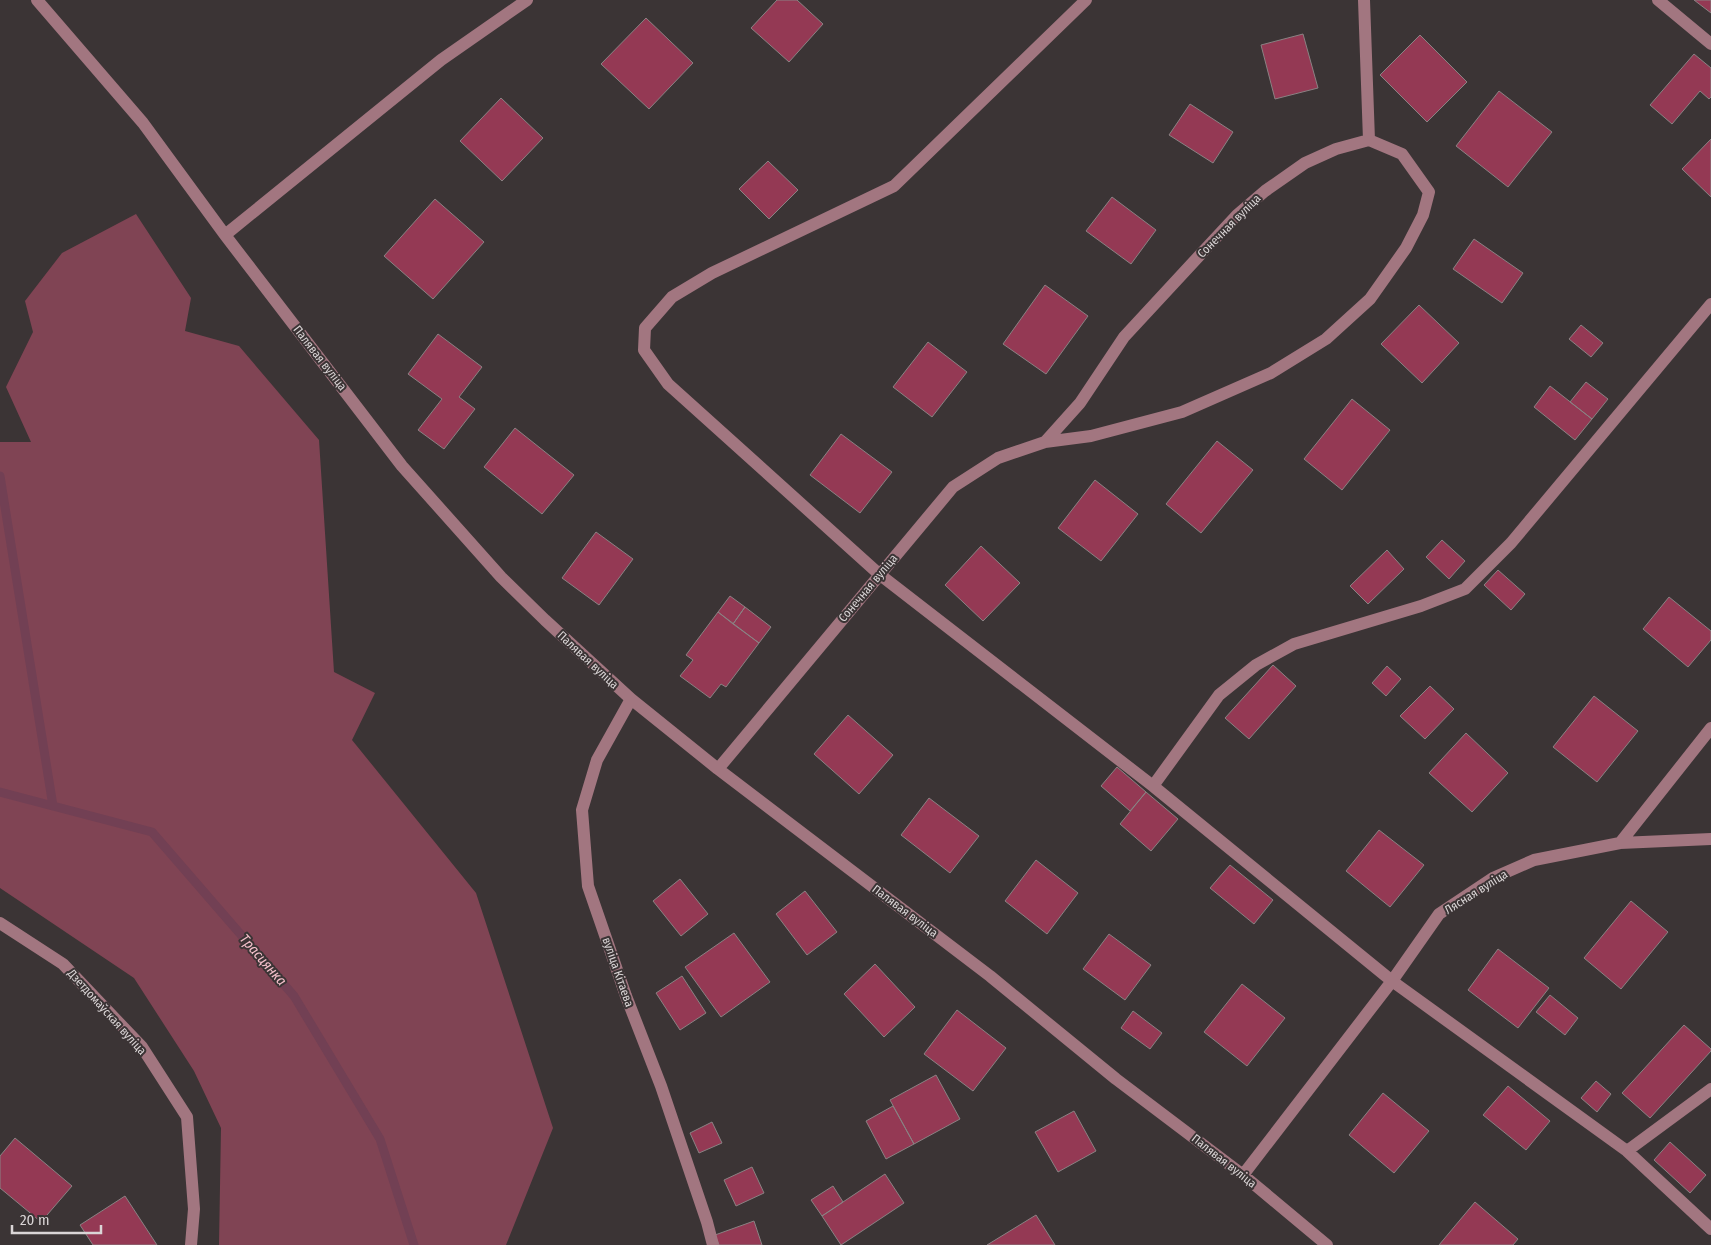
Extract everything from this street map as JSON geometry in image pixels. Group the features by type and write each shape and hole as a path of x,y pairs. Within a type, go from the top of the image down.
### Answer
{"street":[{"name":"Палявая вуліца","path":"37,0 143,124 225,235 415,480 500,577 631,699 718,769 990,976 1116,1079 1243,1176 1327,1245"},
{"path":"225,235 441,60 527,0"},
{"path":"1086,0 894,186 712,273 672,297 645,328 644,350 668,384 879,574 1153,786 1392,981 1626,1151 1711,1229"},
{"path":"1364,0 1369,140"},
{"path":"1658,0 1711,44"},
{"name":"Сонечная вуліца","path":"718,769 953,487 998,458 1045,442 1091,436 1182,412 1271,373 1326,339 1370,299 1406,248 1423,215 1429,192 1402,154 1369,140 1336,149 1305,164 1265,191 1236,215 1124,337 1080,403 1045,442"},
{"path":"1153,786 1219,695 1256,666 1294,644 1421,606 1465,589 1511,543 1711,304"},
{"name":"вуліца Кітаева","path":"631,699 598,760 582,810 588,886 626,996 661,1086 713,1245"},
{"path":"1620,842 1711,728"},
{"name":"Лясная вуліца","path":"1243,1176 1392,981 1439,914 1493,878 1534,860 1620,842 1711,839"},
{"name":"Дзетдомаўская вуліца","path":"0,923 63,964 142,1048 187,1117 194,1209 191,1245"},
{"path":"1626,1151 1711,1089"}],"shaded area":[{"path":"136,214 191,298 185,331 239,346 319,440 334,672 375,693 352,740 476,893 553,1128 506,1245 219,1245 221,1128 194,1071 134,978 0,888 0,442 31,442 6,387 33,332 25,301 62,253"}],"building":[{"path":"777,0 797,0 823,24 789,62 751,28"},
{"path":"1694,0 1711,0 1711,13"},
{"path":"646,18 693,63 649,109 601,64"},
{"path":"1303,34 1318,88 1275,99 1261,45"},
{"path":"1420,35 1467,82 1427,122 1380,75"},
{"path":"1694,54 1711,68 1711,97 1709,99 1700,91 1672,124 1650,105"},
{"path":"1499,91 1552,132 1508,187 1456,146"},
{"path":"501,98 543,138 502,181 460,141"},
{"path":"1190,104 1233,132 1213,163 1169,135"},
{"path":"1711,139 1711,197 1682,169"},
{"path":"768,161 798,190 769,219 739,189"},
{"path":"1112,197 1156,230 1131,264 1086,231"},
{"path":"435,199 484,242 433,299 384,256"},
{"path":"1474,239 1523,273 1502,303 1453,269"},
{"path":"1045,285 1088,316 1046,374 1003,344"},
{"path":"1419,305 1459,343 1422,383 1381,344"},
{"path":"1581,325 1603,343 1591,357 1569,339"},
{"path":"438,334 482,367 459,397 475,409 444,449 418,430 442,399 408,374"},
{"path":"928,342 967,372 932,417 893,387"},
{"path":"1586,382 1608,399 1592,419 1570,402"},
{"path":"1550,386 1592,419 1575,440 1534,407"},
{"path":"1352,399 1390,430 1342,490 1304,459"},
{"path":"515,428 574,475 542,514 484,467"},
{"path":"841,434 892,472 860,513 810,475"},
{"path":"1217,441 1253,470 1201,533 1166,504"},
{"path":"1095,480 1138,514 1101,561 1058,528"},
{"path":"596,532 633,559 599,605 562,578"},
{"path":"1442,540 1465,561 1449,579 1426,557"},
{"path":"981,546 1020,583 983,621 945,585"},
{"path":"1387,550 1404,569 1368,604 1350,586"},
{"path":"1498,570 1525,594 1511,610 1484,585"},
{"path":"730,596 745,607 733,624 718,612"},
{"path":"1669,597 1711,631 1711,640 1688,667 1643,629"},
{"path":"745,607 771,627 759,643 733,624"},
{"path":"718,612 759,643 726,687 721,684 710,698 680,676 693,660 686,655"},
{"path":"1273,665 1296,686 1249,739 1225,718"},
{"path":"1387,666 1401,679 1386,696 1372,683"},
{"path":"1430,686 1454,709 1425,739 1400,716"},
{"path":"1594,696 1638,731 1597,782 1553,747"},
{"path":"848,715 893,755 859,794 814,754"},
{"path":"1466,733 1508,773 1472,812 1429,773"},
{"path":"1117,767 1146,792 1130,811 1101,786"},
{"path":"1146,792 1178,819 1151,851 1120,824"},
{"path":"929,798 979,836 950,873 901,835"},
{"path":"1379,830 1424,865 1390,907 1346,871"},
{"path":"1036,860 1078,893 1047,934 1005,901"},
{"path":"1230,865 1273,900 1254,924 1210,888"},
{"path":"680,879 708,914 681,936 653,901"},
{"path":"805,891 837,932 807,955 776,914"},
{"path":"1631,901 1668,932 1621,989 1584,958"},
{"path":"734,933 770,982 721,1017 685,967"},
{"path":"1109,934 1151,965 1125,1000 1083,969"},
{"path":"1498,949 1549,988 1518,1028 1468,990"},
{"path":"875,964 915,1007 884,1037 844,994"},
{"path":"682,976 706,1013 680,1030 656,993"},
{"path":"1242,984 1285,1018 1247,1066 1204,1032"},
{"path":"1550,995 1578,1018 1565,1035 1536,1012"},
{"path":"957,1010 1006,1048 973,1091 924,1054"},
{"path":"1133,1011 1162,1033 1150,1049 1121,1028"},
{"path":"1684,1025 1711,1051 1650,1118 1622,1093"},
{"path":"936,1075 960,1119 914,1144 890,1100"},
{"path":"1596,1081 1611,1094 1597,1112 1581,1098"},
{"path":"1508,1086 1550,1121 1526,1150 1483,1115"},
{"path":"1383,1093 1429,1131 1394,1173 1349,1135"},
{"path":"893,1106 914,1144 886,1159 866,1121"},
{"path":"1074,1111 1096,1151 1058,1172 1035,1132"},
{"path":"712,1122 722,1143 699,1153 690,1133"},
{"path":"15,1138 72,1186 41,1222 0,1188 0,1156"},
{"path":"1670,1142 1706,1175 1690,1193 1654,1160"},
{"path":"752,1167 764,1193 736,1206 724,1180"},
{"path":"885,1174 904,1203 841,1245 822,1216"},
{"path":"833,1186 843,1202 822,1216 811,1200"},
{"path":"125,1196 157,1245 93,1245 80,1225"},
{"path":"1475,1202 1518,1239 1513,1245 1439,1245"},
{"path":"1036,1215 1055,1245 987,1245"},
{"path":"754,1221 762,1245 719,1245 715,1235"}],"waterway":[{"path":"0,476 53,806"},
{"name":"Трасцянка","path":"0,792 152,832 294,996 380,1139 414,1245"}]}
